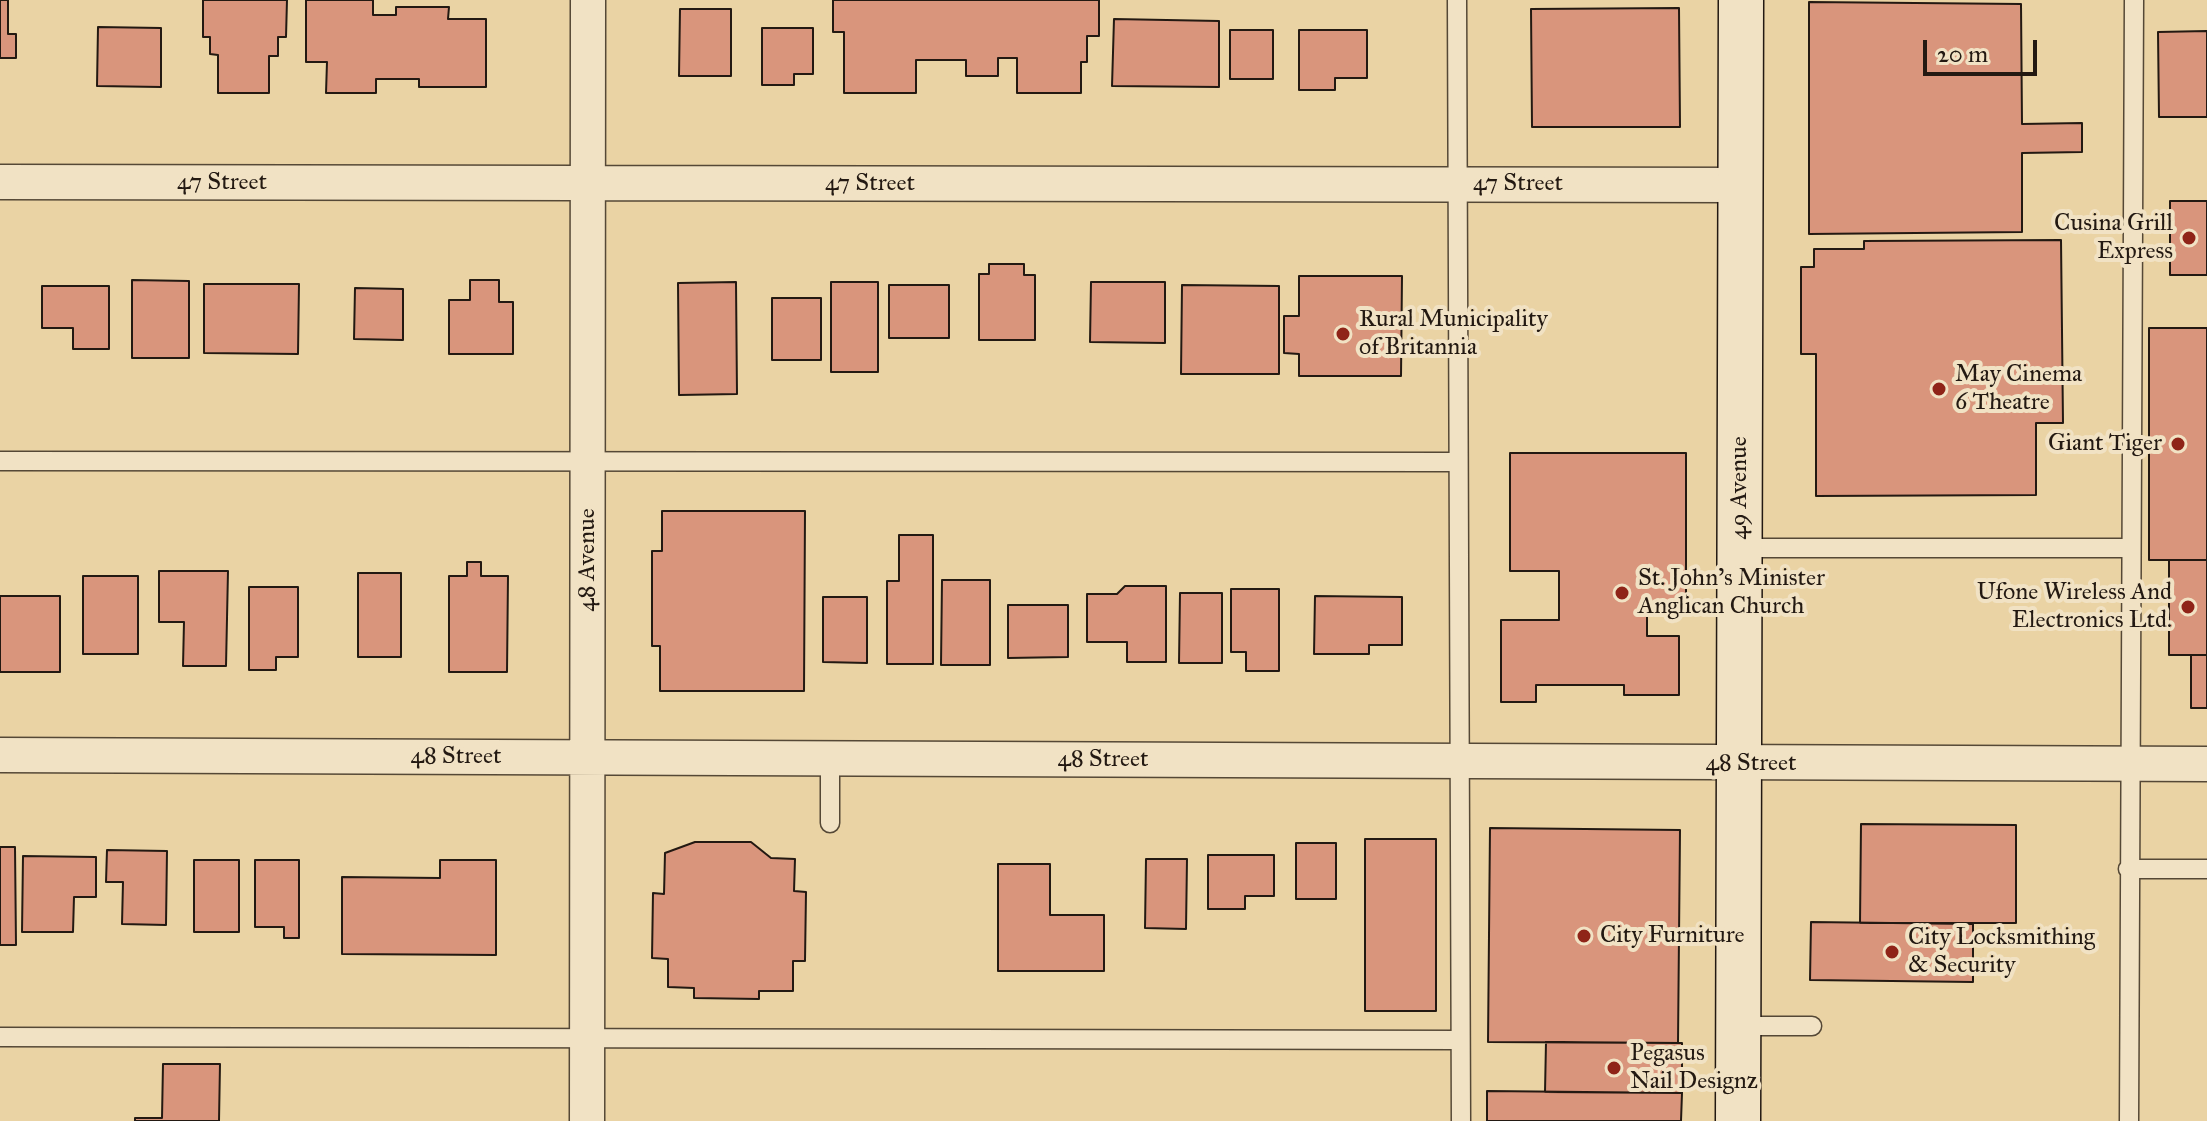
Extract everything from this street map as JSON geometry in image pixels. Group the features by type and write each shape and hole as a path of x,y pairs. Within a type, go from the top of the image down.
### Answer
{"street":[{"name":"48 Avenue","path":"587,1121 588,0"},
{"name":"49 Avenue","path":"1738,1121 1741,0"},
{"name":"47 Street","path":"0,182 1741,185"},
{"name":"48 Street","path":"0,755 2207,764"}],"lane":[{"path":"1457,0 1461,1121"},
{"path":"2129,1121 2128,764 2134,0"},
{"path":"0,461 1457,462"},
{"path":"1740,548 2130,548"},
{"path":"830,759 830,823"},
{"path":"2128,869 2207,869"},
{"path":"1739,1026 1812,1026"},
{"path":"0,1037 1460,1040"}],"building":[{"path":"0,0 8,0 8,34 16,34 16,58 0,58"},
{"path":"203,0 287,0 286,37 278,37 278,56 269,56 269,93 218,93 218,55 210,54 210,37 203,37"},
{"path":"306,0 373,0 373,15 396,15 396,7 449,7 448,19 486,19 486,87 419,87 419,79 376,79 376,93 326,93 327,62 306,62"},
{"path":"833,0 1099,0 1099,36 1087,36 1087,62 1081,62 1081,93 1017,93 1017,58 998,58 998,76 966,76 966,60 916,60 916,93 844,93 844,32 833,32"},
{"path":"1809,2 2021,4 2022,124 2082,123 2082,152 2022,153 2022,232 1809,234"},
{"path":"1679,8 1680,127 1532,127 1531,9"},
{"path":"680,9 731,9 731,76 679,76"},
{"path":"1114,19 1219,21 1219,87 1112,86"},
{"path":"98,27 161,28 161,87 97,86"},
{"path":"762,28 813,28 813,74 794,74 794,85 762,85"},
{"path":"1230,30 1273,30 1273,79 1230,79"},
{"path":"1299,30 1367,30 1367,78 1335,78 1335,90 1299,90"},
{"path":"2207,31 2207,117 2159,117 2158,32"},
{"name":"Cusina Grill Express","path":"2170,201 2207,201 2207,275 2170,275"},
{"name":"May Cinema 6 Theatre","path":"2061,240 2063,423 2036,423 2036,495 1816,496 1816,354 1801,354 1801,267 1814,267 1814,249 1864,249 1864,241"},
{"path":"989,264 1024,264 1024,275 1035,275 1035,340 979,340 979,274 989,274"},
{"name":"Rural Municipality of Britannia","path":"1299,276 1402,276 1401,376 1299,376 1299,354 1284,353 1284,316 1299,316"},
{"path":"132,280 189,281 189,358 132,358"},
{"path":"470,280 499,280 499,302 513,302 513,354 449,354 449,300 470,300"},
{"path":"736,282 737,394 679,395 678,283"},
{"path":"831,282 878,282 878,372 831,372"},
{"path":"1091,282 1165,282 1165,343 1090,342"},
{"path":"204,284 299,284 298,354 204,353"},
{"path":"889,285 949,285 949,338 889,338"},
{"path":"1182,285 1279,286 1279,374 1181,374"},
{"path":"42,286 109,286 109,349 73,349 73,328 42,328"},
{"path":"355,288 403,289 403,340 354,339"},
{"path":"772,298 821,298 821,360 772,360"},
{"name":"Giant Tiger","path":"2149,328 2207,328 2207,560 2149,560"},
{"name":"St. John's Minister Anglican Church","path":"1510,453 1686,453 1686,616 1647,616 1647,636 1679,636 1679,695 1624,695 1624,685 1536,685 1536,702 1501,702 1501,620 1559,620 1559,571 1510,571"},
{"path":"662,511 805,511 804,691 660,691 660,646 652,646 652,551 662,551"},
{"path":"899,535 933,535 933,664 887,664 887,581 899,581"},
{"name":"Ufone Wireless And Electronics Ltd.","path":"2169,560 2207,560 2207,655 2169,655"},
{"path":"467,562 481,562 481,576 508,576 507,672 449,672 449,576 467,576"},
{"path":"159,571 228,571 226,666 183,666 184,622 159,622"},
{"path":"358,573 401,573 401,657 358,657"},
{"path":"83,576 138,576 138,654 83,654"},
{"path":"942,580 990,580 990,665 941,665"},
{"path":"1125,586 1166,586 1166,662 1127,662 1127,642 1087,642 1087,594 1117,594"},
{"path":"249,587 298,587 298,657 276,657 276,670 249,670"},
{"path":"1231,589 1279,589 1279,671 1246,671 1246,652 1231,652"},
{"path":"1180,593 1222,593 1222,663 1179,663"},
{"path":"0,596 60,596 60,672 0,672"},
{"path":"1315,596 1402,597 1402,645 1369,645 1369,654 1314,654"},
{"path":"823,597 867,597 867,663 823,662"},
{"path":"1008,605 1068,605 1068,657 1008,658"},
{"path":"2191,655 2207,655 2207,708 2191,708"},
{"path":"1861,824 2016,825 2016,923 1860,923"},
{"name":"City Furniture","path":"1490,828 1680,830 1678,1043 1488,1042"},
{"path":"1365,839 1436,839 1436,1011 1365,1011"},
{"path":"695,842 751,842 771,858 795,859 794,891 806,892 805,961 793,961 793,991 759,991 759,999 694,998 694,988 668,987 668,959 652,958 653,893 664,894 665,853"},
{"path":"1296,843 1336,843 1336,899 1296,899"},
{"path":"0,847 15,847 16,945 0,945"},
{"path":"107,850 167,851 166,925 122,924 123,882 106,882"},
{"path":"1208,855 1274,855 1274,896 1245,896 1245,909 1208,909"},
{"path":"23,856 96,857 96,897 74,897 73,932 22,932"},
{"path":"1146,859 1187,859 1186,929 1145,928"},
{"path":"194,860 239,860 239,932 194,932"},
{"path":"255,860 299,860 299,938 284,938 284,927 255,927"},
{"path":"440,860 496,860 496,955 342,954 342,877 440,878"},
{"path":"998,864 1050,864 1050,915 1104,915 1104,971 998,971"},
{"name":"City Locksmithing & Security","path":"1811,922 1973,924 1973,982 1810,980"},
{"name":"Pegasus Nail Designz","path":"1546,1042 1682,1043 1682,1093 1545,1092"},
{"path":"163,1064 220,1064 219,1121 135,1121 135,1118 162,1118"},
{"path":"1487,1091 1682,1093 1681,1121 1487,1121"}],"place":[{"name":"Cusina Grill Express","path":"2189,238"},
{"name":"Rural Municipality of Britannia","path":"1343,334"},
{"name":"May Cinema 6 Theatre","path":"1939,389"},
{"name":"Giant Tiger","path":"2178,444"},
{"name":"St. John's Minister Anglican Church","path":"1622,593"},
{"name":"Ufone Wireless And Electronics Ltd.","path":"2188,607"},
{"name":"City Furniture","path":"1584,936"},
{"name":"City Locksmithing & Security","path":"1892,952"},
{"name":"Pegasus Nail Designz","path":"1614,1068"}]}
